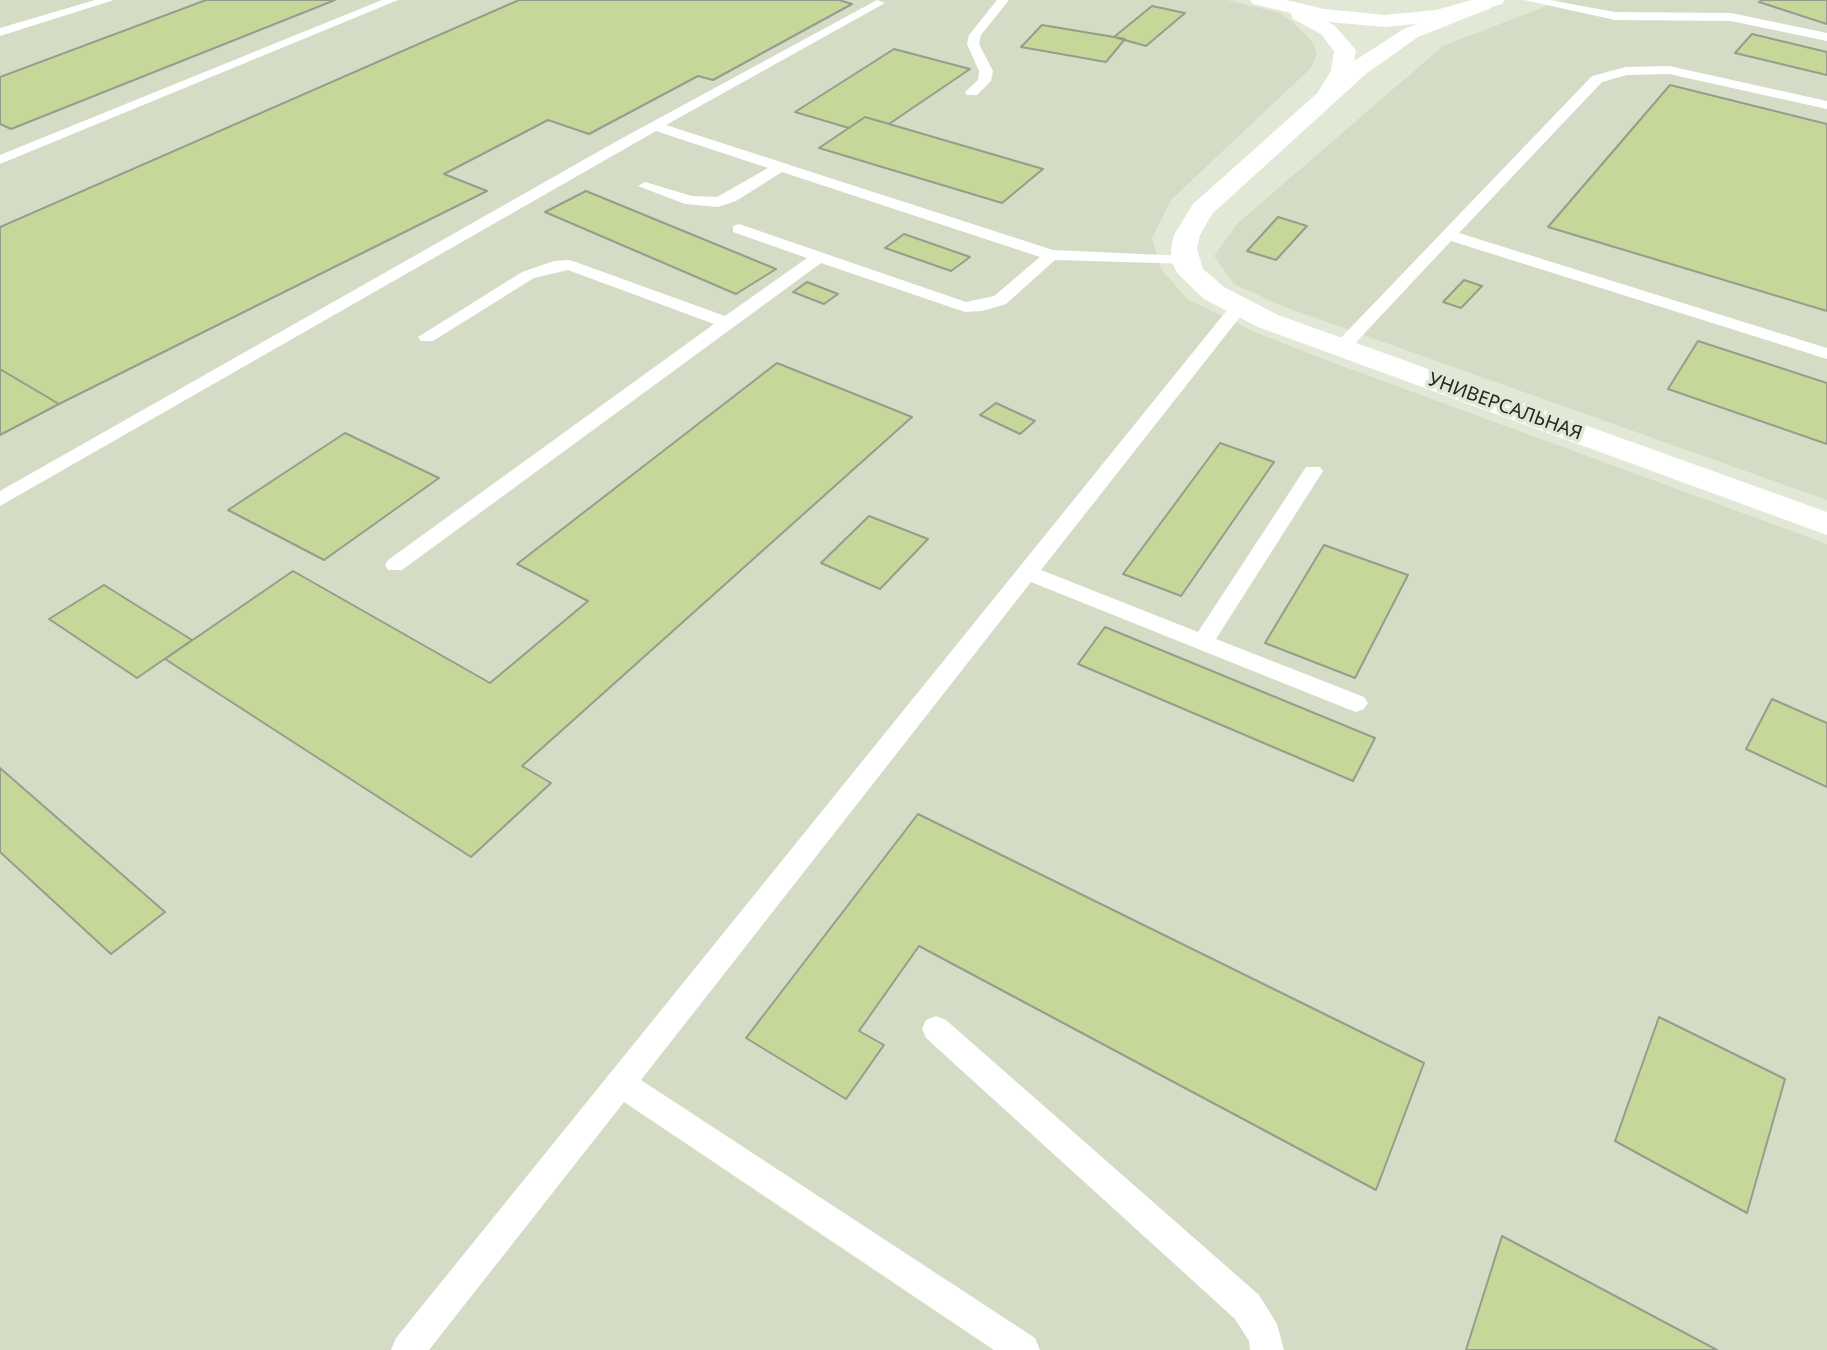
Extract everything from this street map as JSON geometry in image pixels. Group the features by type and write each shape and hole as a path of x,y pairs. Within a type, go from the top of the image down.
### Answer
{"street":[{"path":"1269,3 1345,19 1385,21 1437,16 1489,2"},
{"path":"1188,268 1187,235 1202,209 1329,92 1376,55 1411,33 1489,2"},
{"path":"1269,3 1328,30 1341,43 1346,57 1342,71 1329,92"},
{"name":"УНИВЕРСАЛЬНАЯ","path":"1188,268 1213,293 1238,308 1827,524"}],"lane":[{"path":"0,32 108,0"},
{"path":"1,159 392,0"},
{"path":"972,92 984,81 986,71 973,44 975,35 1003,0"},
{"path":"1531,0 1615,16 1731,17 1827,37"},
{"path":"0,500 654,126 879,3"},
{"path":"1341,348 1597,79 1609,74 1649,69 1693,72 1827,105"},
{"path":"654,126 1051,255 1188,268"},
{"path":"645,186 690,201 718,201 731,198 780,167"},
{"path":"739,229 949,302 974,307 1000,300 1051,255"},
{"path":"1448,235 1827,354"},
{"path":"395,565 818,257"},
{"path":"428,337 528,275 562,266 585,268 727,323"},
{"path":"408,1350 1238,308"},
{"path":"1203,642 1312,471"},
{"path":"1028,573 1356,703"},
{"path":"936,1029 1247,1307 1265,1336 1267,1350"},
{"path":"621,1083 1023,1350"}],"shaded area":[{"path":"0,0 1227,0 1280,13 1293,22 1312,41 1317,53 1312,67 1171,200 1152,238 1161,269 1187,299 1257,333 1323,359 1827,544 1827,1350 0,1350"},
{"path":"1562,0 1827,0 1827,500 1282,306 1234,284 1214,256 1238,223 1443,46"}],"building":[{"path":"206,0 335,0 11,129 0,124 0,77"},
{"path":"519,0 839,0 852,4 713,80 698,76 589,134 548,120 444,174 487,191 59,404 0,369 0,227"},
{"path":"1827,0 1827,24 1759,2"},
{"path":"1152,6 1185,13 1146,46 1114,37"},
{"path":"1042,25 1125,39 1106,62 1021,47"},
{"path":"1752,34 1827,52 1827,75 1735,53"},
{"path":"894,49 970,69 889,124 865,117 849,128 795,112"},
{"path":"1670,85 1827,124 1827,311 1548,227"},
{"path":"865,117 1043,169 1002,203 819,148"},
{"path":"586,191 776,269 736,294 545,212"},
{"path":"1278,217 1307,226 1276,260 1247,251"},
{"path":"904,234 970,257 951,271 885,248"},
{"path":"1464,280 1482,286 1461,308 1443,302"},
{"path":"807,282 838,294 824,304 793,292"},
{"path":"1698,341 1827,383 1827,444 1668,389"},
{"path":"777,363 912,417 522,766 551,783 471,857 165,659 293,571 490,683 588,601 517,564"},
{"path":"0,369 59,404 0,435"},
{"path":"996,403 1035,421 1020,434 980,415"},
{"path":"345,433 439,478 324,560 228,510"},
{"path":"1220,443 1274,462 1181,596 1123,574"},
{"path":"869,516 928,539 880,589 821,563"},
{"path":"1324,545 1408,575 1355,678 1265,643"},
{"path":"104,585 192,640 137,678 49,619"},
{"path":"1105,627 1375,738 1353,781 1078,664"},
{"path":"1772,699 1827,723 1827,787 1746,749"},
{"path":"0,768 165,912 111,954 0,852"},
{"path":"918,814 1424,1063 1376,1190 919,946 859,1031 884,1045 846,1099 746,1038"},
{"path":"1659,1017 1785,1079 1747,1213 1615,1141"},
{"path":"1502,1236 1717,1350 1466,1350"}]}
